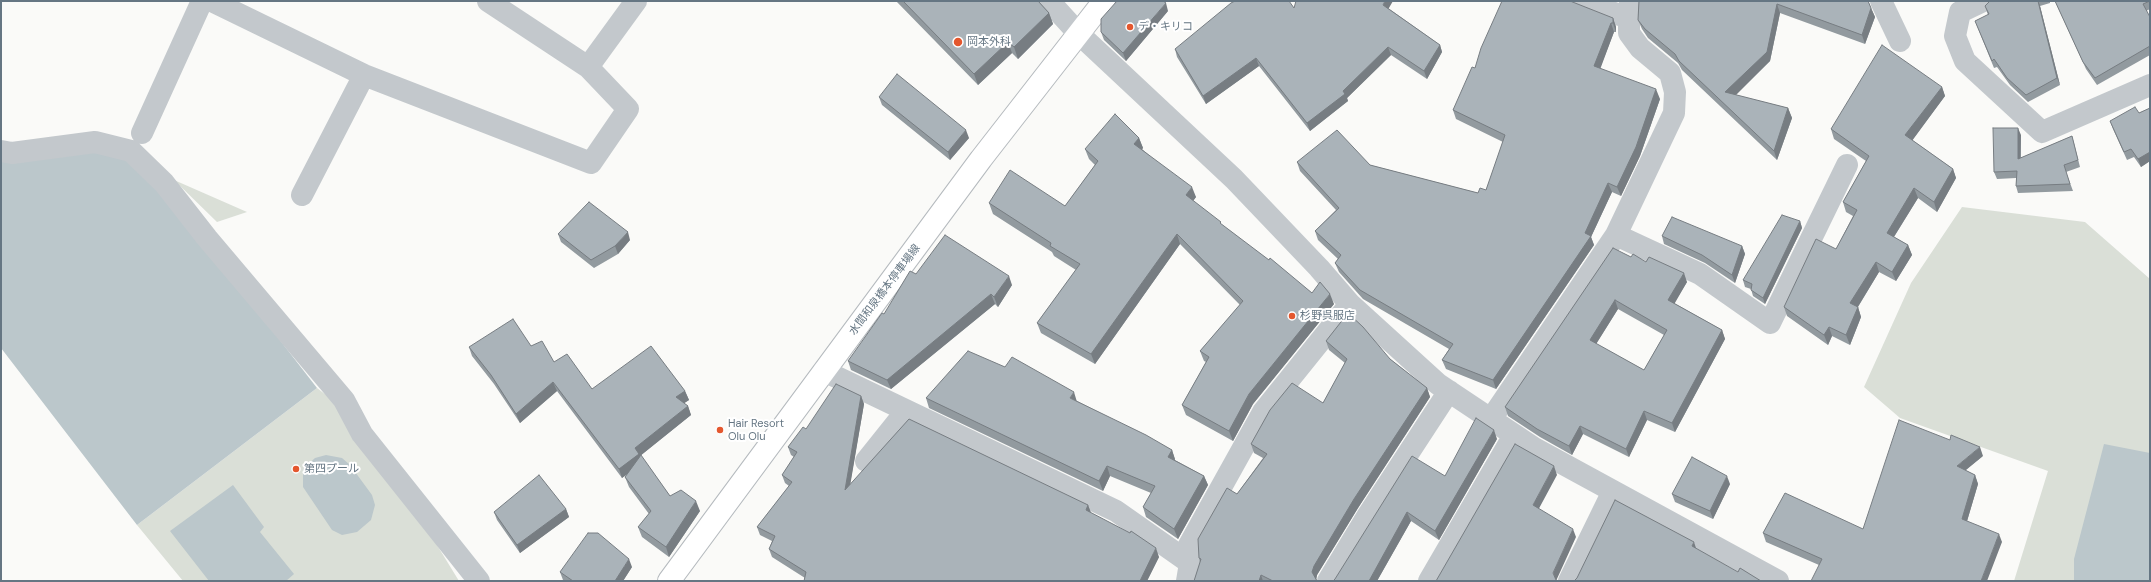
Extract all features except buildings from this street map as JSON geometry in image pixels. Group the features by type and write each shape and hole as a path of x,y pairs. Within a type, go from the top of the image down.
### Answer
{"main road":[{"name":"水間和泉橋本停車場線","path":"669,581 981,159 1104,1"}],"street":[{"path":"142,133 202,1"},
{"path":"212,1 364,75 591,163 628,109 588,68 488,1"},
{"path":"588,68 636,1"},
{"path":"1048,1 1078,33 1234,179 1319,268 1350,304 1438,384 1514,435 1778,581"},
{"path":"1491,419 1616,235 1674,113 1675,92 1670,73 1640,48 1628,33 1630,10 1581,1"},
{"path":"1881,1 1900,40"},
{"path":"1983,1 1960,12 1955,36 1965,61 2042,132 2150,84"},
{"path":"302,195 364,75"},
{"path":"1,151 12,153 95,142 131,151 164,183 207,238 344,400 362,434 479,581"},
{"path":"1616,235 1700,274 1770,323 1847,165"},
{"path":"1188,572 1189,545 1263,412 1350,304"},
{"path":"824,371 1116,511 1188,572"},
{"path":"1328,581 1368,515 1449,391"},
{"path":"866,461 906,410"},
{"path":"1429,581 1514,435"},
{"path":"1569,581 1613,491"}],"shaded area":[{"path":"96,152 130,160 173,202 317,388 137,525 1,348 1,158"},
{"path":"174,180 247,212 217,222"},
{"path":"1962,207 2085,222 2150,279 2150,581 2014,581 2048,471 1900,418 1864,387 1911,283"},
{"name":"第四プール","path":"317,388 343,408 407,496 459,581 183,581 137,525"},
{"path":"2104,444 2150,453 2150,581 2074,581 2074,559"},
{"path":"326,455 342,458 350,465 372,495 375,505 371,520 357,532 342,535 332,530 303,487 303,469 315,458"},
{"path":"233,485 264,527 260,532 294,574 286,581 209,581 170,531"}],"place":[{"name":"デ・キリコ","path":"1130,27"},
{"name":"岡本外科","path":"958,42"},
{"name":"杉野呉服店","path":"1292,316"},
{"name":"Hair Resort Olu Olu","path":"720,430"},
{"name":"第四プール","path":"296,469"}]}
